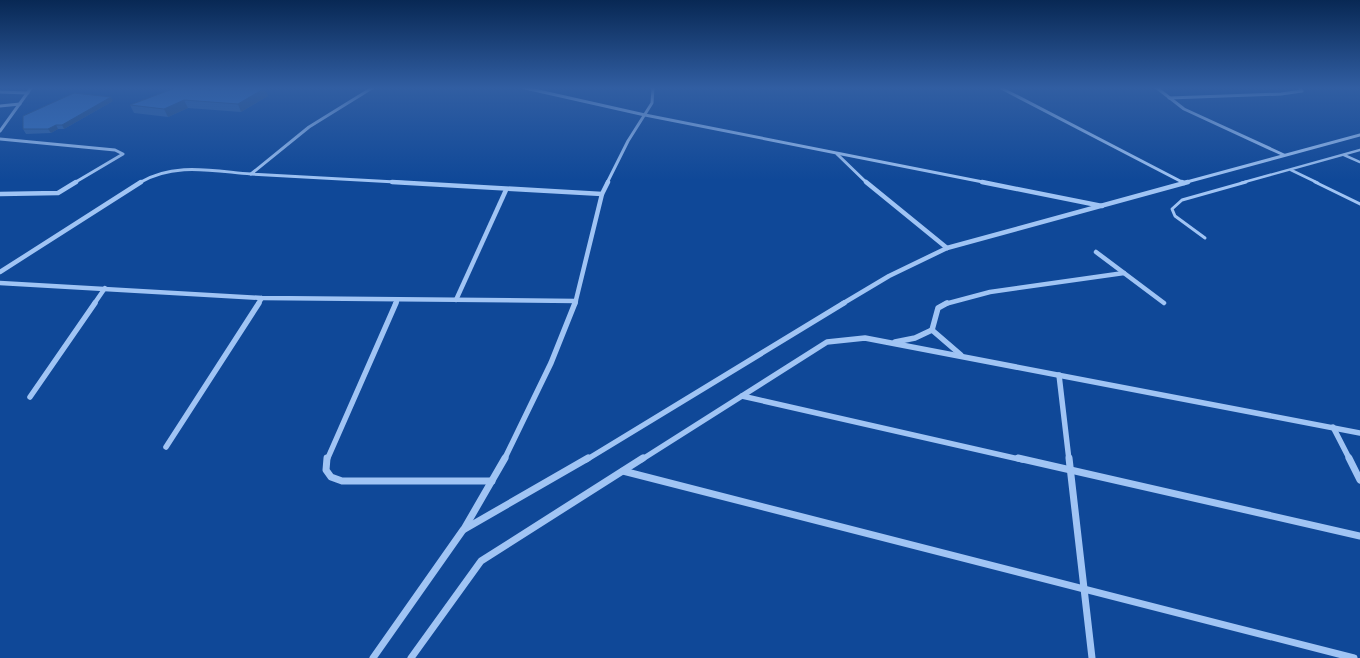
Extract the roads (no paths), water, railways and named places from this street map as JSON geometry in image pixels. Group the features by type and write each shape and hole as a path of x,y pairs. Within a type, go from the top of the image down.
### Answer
{"street":[{"path":"0,131 9,119"},
{"path":"251,174 281,146 322,119"},
{"path":"373,658 463,530 507,455 551,363 576,301 602,194 628,141 643,119"},
{"path":"663,119 1105,206"},
{"path":"1059,119 1184,184"},
{"path":"1205,119 1285,155"},
{"path":"463,530 536,490 889,276 947,248 1105,206 1360,134"},
{"path":"0,138 115,150 123,154 58,192 0,194"},
{"path":"837,154 865,183 907,219 947,248"},
{"path":"0,272 84,216 154,174 176,169 506,190 602,194"},
{"path":"456,300 506,190"},
{"path":"1096,252 1164,303"},
{"path":"892,343 915,338 932,330 938,308 951,301 990,292 1124,273"},
{"path":"0,282 262,298 397,301 576,301"},
{"path":"30,396 105,288"},
{"path":"166,447 262,298"},
{"path":"397,301 327,460 326,470 331,477 342,481 492,481"},
{"path":"932,330 964,357"},
{"path":"411,658 481,561 827,342 865,338 1360,432"},
{"path":"1058,375 1092,658"},
{"path":"742,396 1360,536"},
{"path":"1333,427 1360,480"},
{"path":"623,471 1354,658"}],"lane":[{"path":"1205,238 1175,216 1172,209 1175,204 1182,200 1360,150"},
{"path":"1343,155 1360,162"},
{"path":"1291,170 1360,204"}]}
